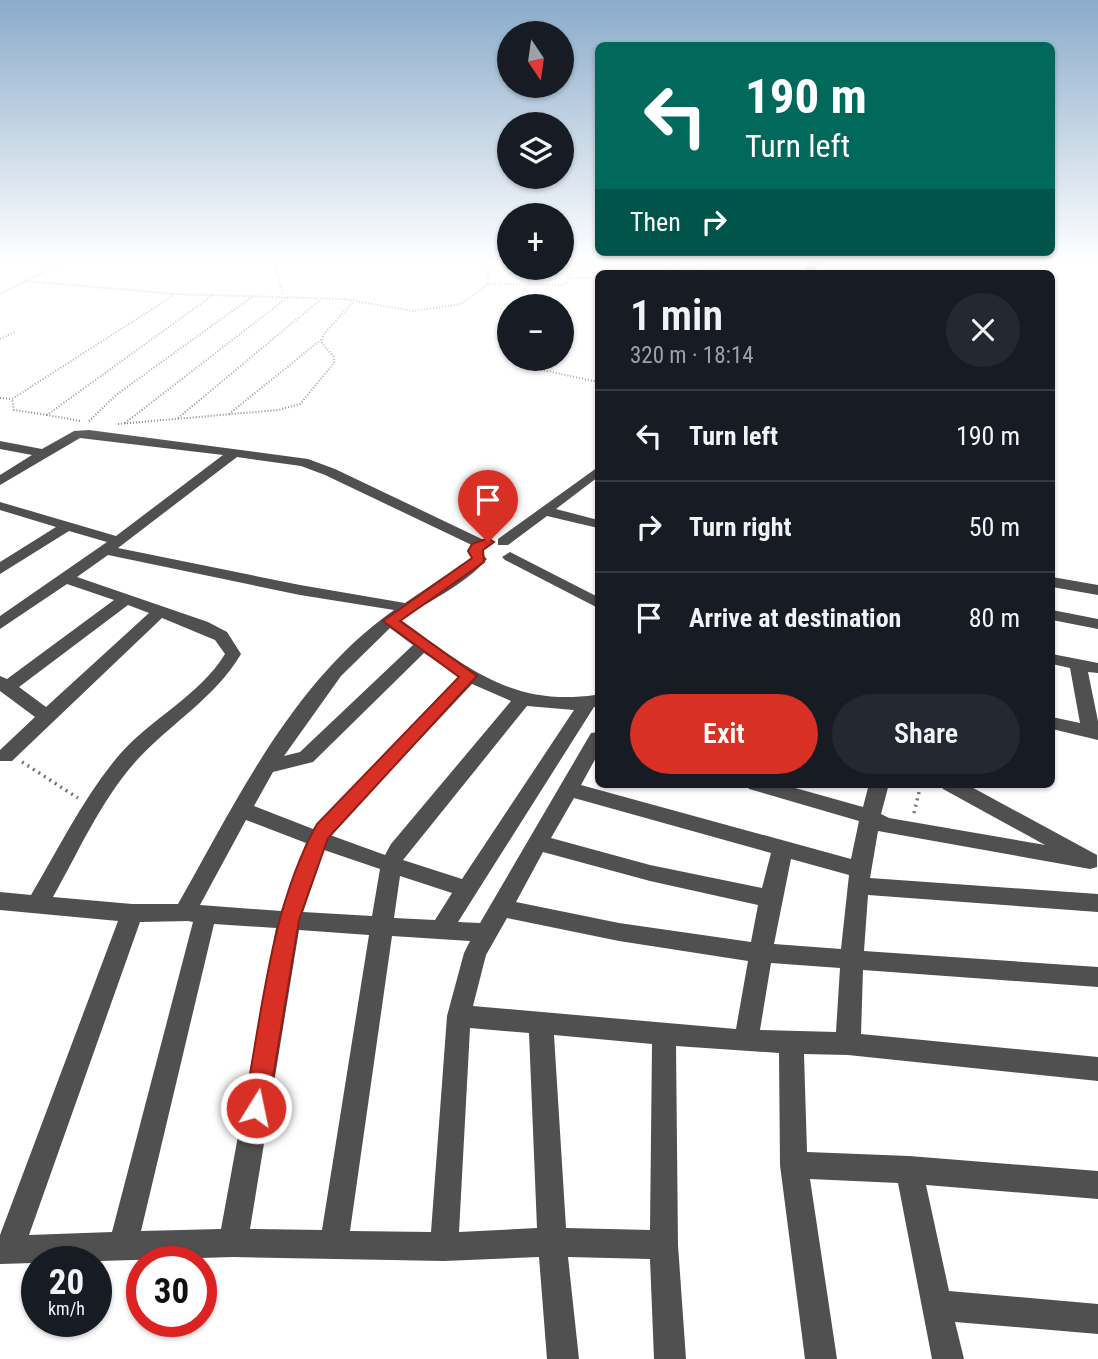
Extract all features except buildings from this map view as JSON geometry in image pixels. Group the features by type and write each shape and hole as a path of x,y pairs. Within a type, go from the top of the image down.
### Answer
{"street":[{"path":"0,481 78,434 124,437 236,452 318,467 480,551 492,562 510,557 595,601"},
{"path":"0,445 44,453"},
{"path":"0,624 111,546 236,452"},
{"path":"123,1245 168,1056 195,914 242,810 267,767 344,662 480,551 503,542 595,473"},
{"path":"0,506 69,525 111,546 300,590 409,608"},
{"path":"0,522 16,511"},
{"path":"546,511 595,523"},
{"path":"0,569 69,525"},
{"path":"503,542 514,550 510,557"},
{"path":"37,905 93,807 129,757 211,681 233,654 222,636 65,578"},
{"path":"1055,583 1098,590"},
{"path":"45,715 5,684 125,599"},
{"path":"5,755 160,611"},
{"path":"1055,617 1098,624"},
{"path":"391,621 469,676 491,688 523,699 558,705 593,701"},
{"path":"267,767 306,757 424,644"},
{"path":"1055,660 1098,668"},
{"path":"1055,724 1095,734 1078,664"},
{"path":"233,1243 289,920 318,838 323,829 469,676"},
{"path":"334,1245 379,927 391,864 398,850 523,699"},
{"path":"441,930 593,701"},
{"path":"444,1247 459,1016 475,953 484,933 503,908 595,744"},
{"path":"771,788 869,816 884,825 1094,862"},
{"path":"848,1044 852,962 861,878 869,816 878,788"},
{"path":"957,788 1094,862"},
{"path":"568,789 783,848 861,878 1098,903"},
{"path":"242,810 466,889"},
{"path":"539,843 650,873 770,899"},
{"path":"746,1041 770,899 783,848"},
{"path":"0,901 132,914 195,914 484,933"},
{"path":"503,908 619,932 760,953 852,962 1098,977"},
{"path":"132,914 5,1250 233,1243 444,1247 552,1242 664,1245"},
{"path":"459,1016 746,1041 848,1044 1098,1069"},
{"path":"541,1024 552,1242 563,1359"},
{"path":"664,1035 664,1245 670,1359"},
{"path":"791,1044 794,1165 821,1359"},
{"path":"794,1165 909,1170 1098,1185"},
{"path":"909,1170 948,1359"},
{"path":"937,1305 1098,1319"}],"path":[{"path":"0,398 12,399 28,386 133,321"},
{"path":"47,415 176,321"},
{"path":"12,399 14,410 87,423 116,395 218,321"},
{"path":"125,423 256,321"},
{"path":"178,418 294,321"},
{"path":"229,414 322,339 337,321"},
{"path":"0,339 15,332"},
{"path":"111,424 229,414 300,404 334,363 322,339"},
{"path":"547,371 595,381"},
{"path":"78,434 83,427 97,426"},
{"path":"5,755 17,759 93,807"},
{"path":"910,830 920,788"}],"route":[{"path":"256,1108 289,920 318,838 323,829 469,676 391,621 479,559 475,551 477,547 488,542"}]}
